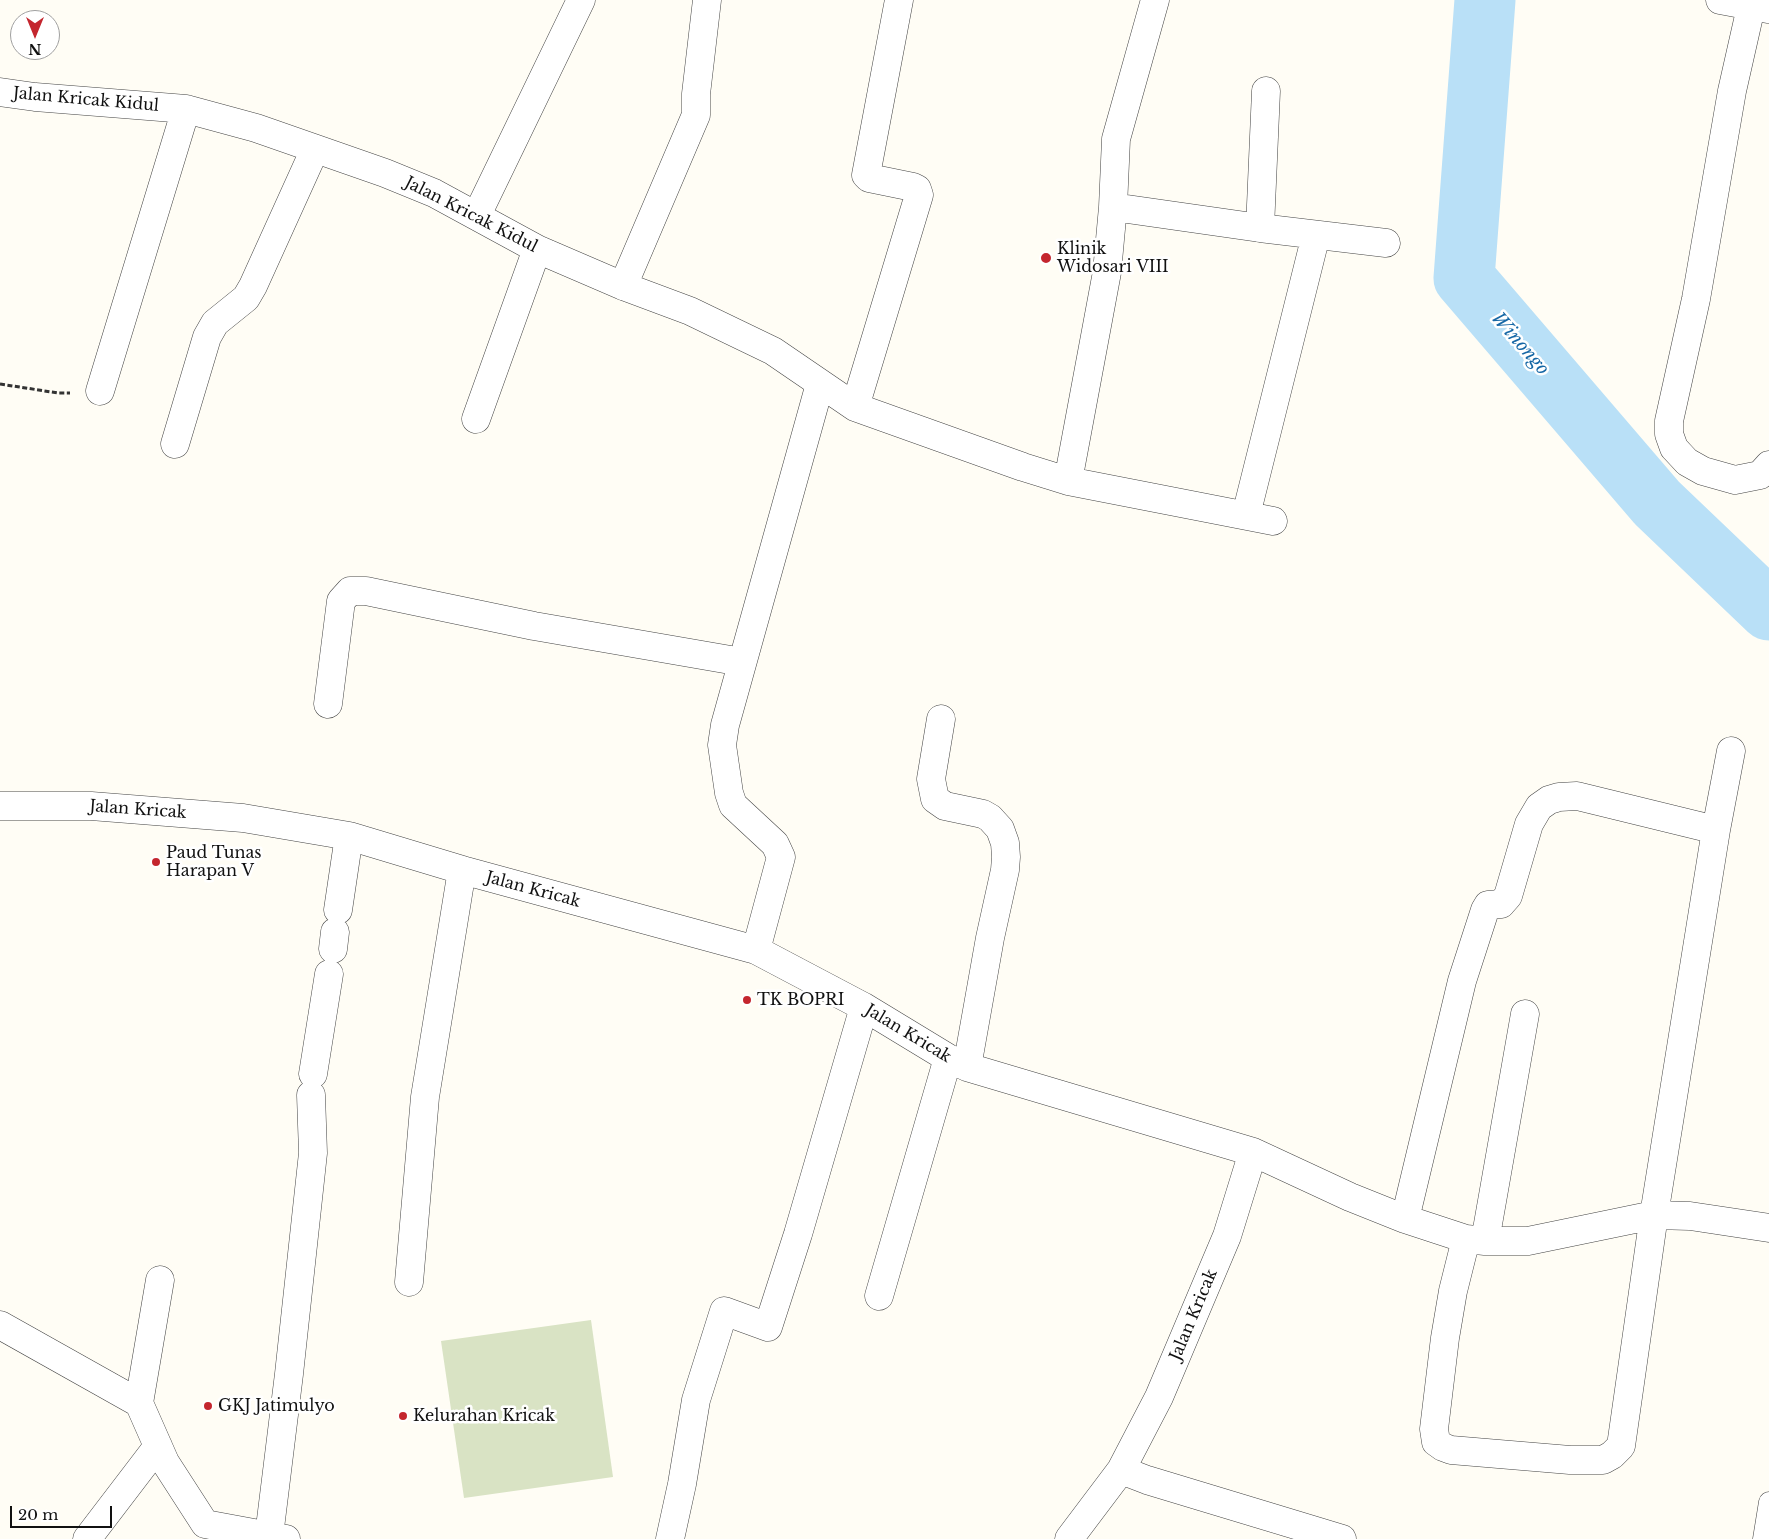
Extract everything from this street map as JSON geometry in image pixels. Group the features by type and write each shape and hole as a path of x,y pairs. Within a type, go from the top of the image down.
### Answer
{"street":[{"path":"477,215 581,0"},
{"path":"623,286 696,115 696,94 708,0"},
{"path":"855,407 919,196 917,189 913,187 869,178 866,175 900,0"},
{"path":"1068,481 1107,272 1113,207 1116,139 1155,0"},
{"path":"1720,0 1760,8 1732,91 1696,299 1669,421 1669,434 1674,448 1687,462 1703,471 1735,480 1760,475 1769,465"},
{"path":"1260,228 1266,91"},
{"name":"Jalan Kricak Kidul","path":"0,92 35,97 186,109 256,128 314,150 385,173 434,193 477,215 508,235 537,250 623,286 690,311 774,351 855,407 1023,467 1068,481 1273,521"},
{"path":"100,392 186,109"},
{"path":"175,444 208,337 215,323 246,298 253,286 314,150"},
{"path":"1113,207 1260,228 1386,243"},
{"path":"1246,515 1316,235"},
{"path":"476,419 537,250"},
{"path":"756,950 781,857 775,844 733,805 729,793 722,745 725,726 742,662 820,384"},
{"path":"328,704 341,600 350,591 366,591 534,626 742,662"},
{"path":"879,1296 957,1063 990,938 1005,870 1005,842 1000,829 990,818 983,814 945,806 936,799 931,780 941,719"},
{"path":"1525,1014 1475,1240 1453,1291 1445,1338 1434,1429 1436,1442 1450,1450 1570,1460 1603,1460 1612,1455 1621,1446 1654,1215 1716,830 1731,751"},
{"path":"1405,1219 1462,981 1484,910 1488,905 1501,904 1508,896 1529,824 1540,807 1554,798 1577,796 1716,830"},
{"name":"Jalan Kricak","path":"0,806 91,806 243,818 348,836 462,870 756,950 864,1007 957,1063 1253,1152 1224,1245 1159,1397 1121,1470 1069,1539"},
{"path":"160,1280 139,1403 165,1462 203,1532 277,1537 290,1365 313,1153 312,1085 348,836"},
{"path":"409,1282 425,1097 462,870"},
{"path":"670,1539 682,1484 696,1400 724,1311 768,1327 798,1234 864,1007"},
{"path":"1253,1152 1350,1197 1405,1219 1475,1240 1528,1241 1654,1215 1690,1216 1769,1228"},
{"path":"0,1325 139,1403"},
{"path":"87,1539 158,1446"},
{"path":"1121,1470 1147,1480 1342,1539"}],"lane":[{"path":"1763,1539 1769,1502"}],"path":[{"path":"0,384 58,393 100,392"}],"green space":[{"path":"591,1320 613,1477 464,1498 441,1341"}],"waterway":[{"name":"Winongo","path":"1485,0 1464,278 1657,503 1769,610"}],"place":[{"name":"Klinik Widosari VIII","path":"1046,258"},
{"name":"Paud Tunas Harapan V","path":"156,862"},
{"name":"TK BOPRI","path":"747,1000"},
{"name":"GKJ Jatimulyo","path":"208,1406"},
{"name":"Kelurahan Kricak","path":"403,1416"}]}
